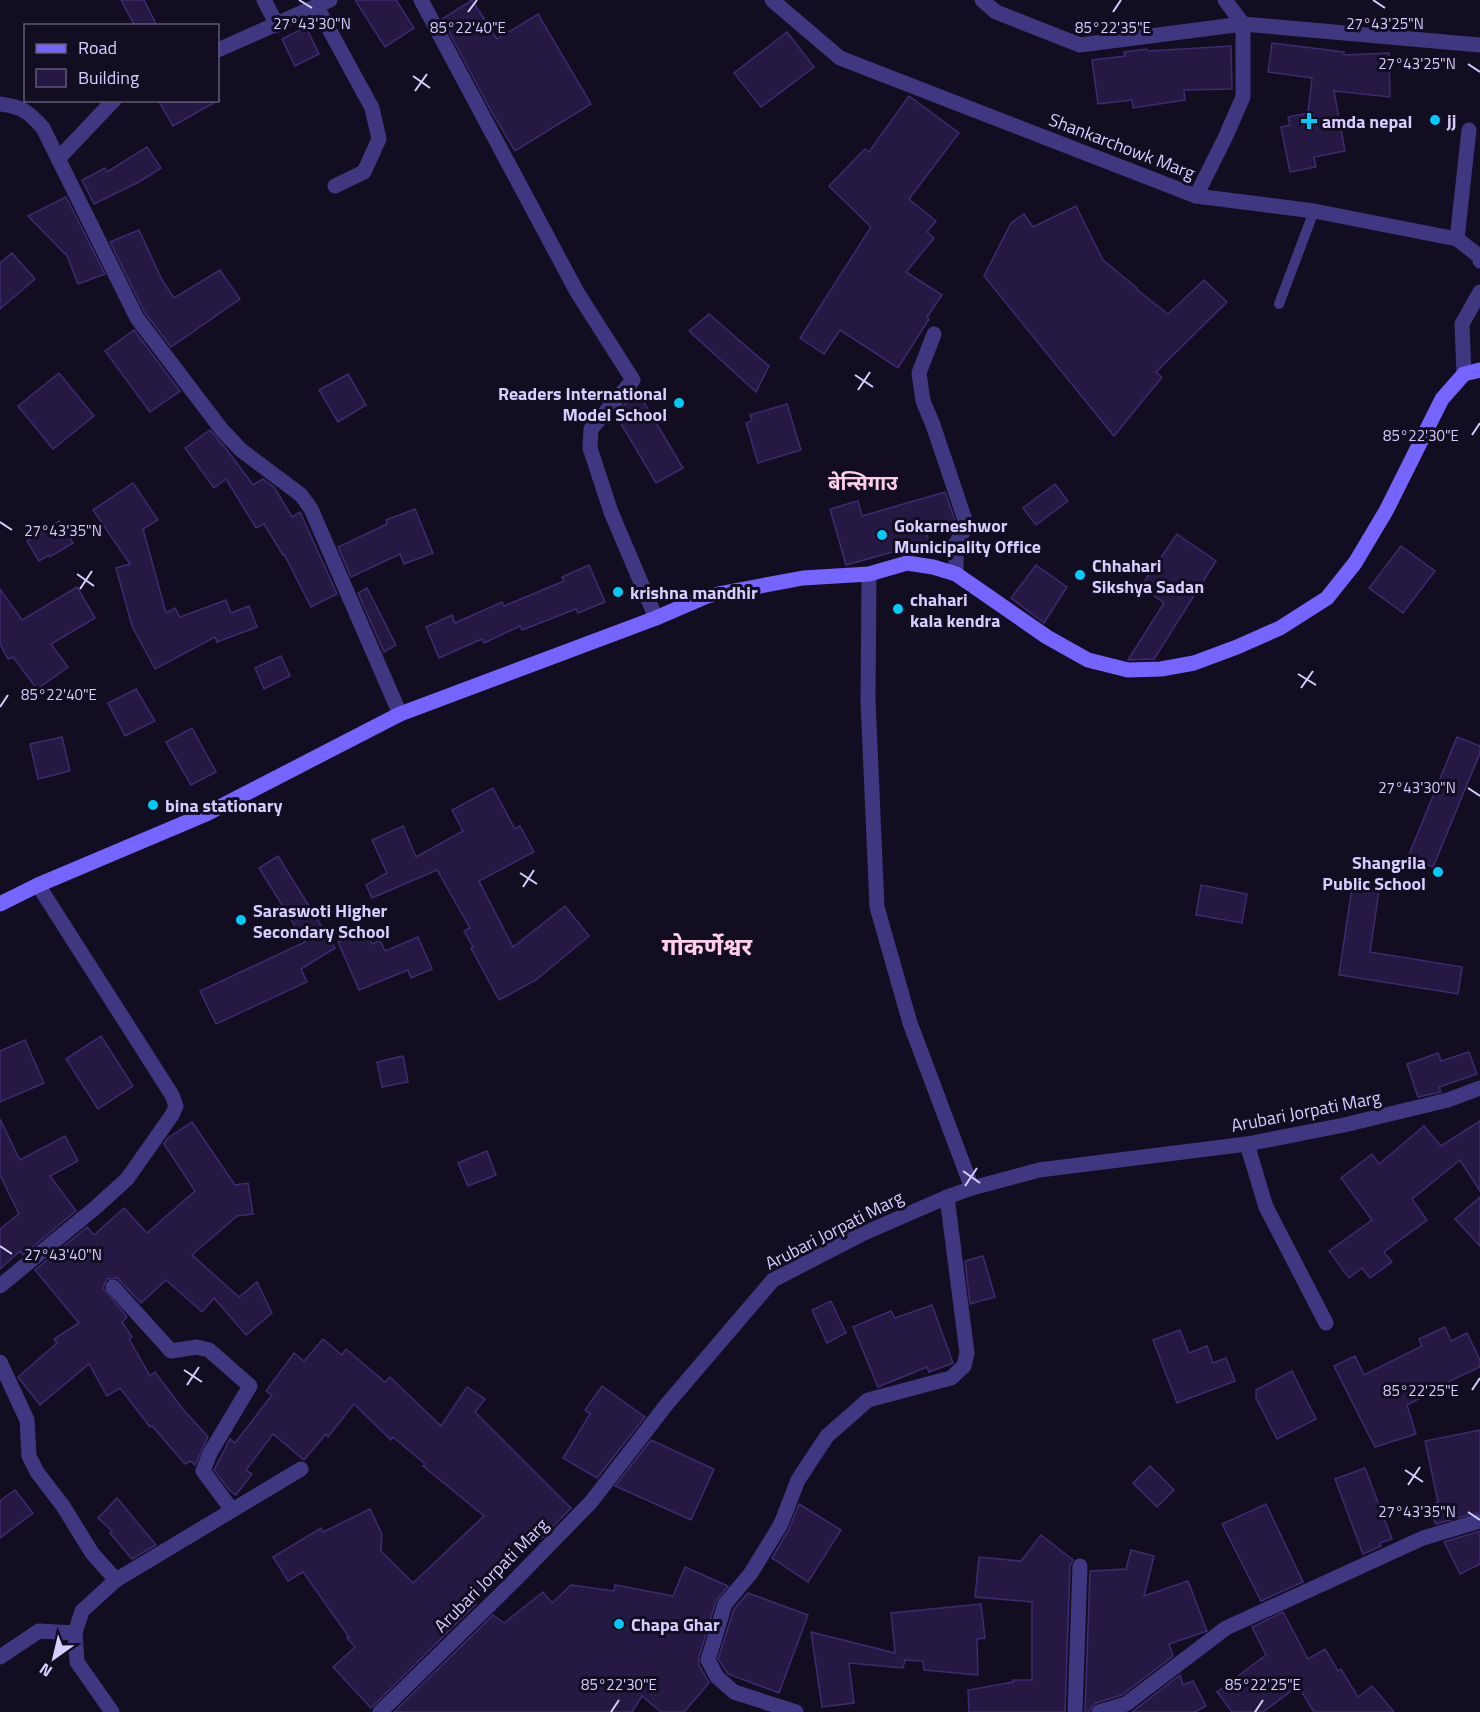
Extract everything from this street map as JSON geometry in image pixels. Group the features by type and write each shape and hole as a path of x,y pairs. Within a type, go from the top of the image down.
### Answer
{"main road":[{"path":"0,904 38,885 206,814 400,714 656,618 707,596 803,578 868,574 908,563 956,574 1047,637 1089,660 1128,670 1161,669 1194,663 1280,628 1328,598 1355,563 1386,511 1442,399 1464,374 1480,370"}],"street":[{"path":"264,0 277,25"},
{"path":"421,0 577,292 633,380 591,429 590,448 611,512 656,618"},
{"name":"Shankarchowk Marg","path":"772,0 840,58 1196,196 1314,211 1456,239 1479,256 1480,261"},
{"path":"982,0 996,12 1080,45 1243,24 1480,45"},
{"path":"1196,196 1243,97 1243,24 1225,0"},
{"path":"219,50 324,3 372,108 379,139 364,172 335,186"},
{"path":"58,159 112,102"},
{"path":"0,104 18,107 29,113 43,128 137,318 222,430 241,450 301,495 311,510 400,714"},
{"path":"1456,239 1469,130"},
{"path":"1464,374 1462,324 1480,292"},
{"path":"934,334 919,373 923,401 967,526 956,543 956,574"},
{"path":"868,574 868,701 877,907 909,1023 972,1188"},
{"path":"0,1286 127,1179 176,1106 172,1095 38,885"},
{"name":"Arubari Jorpati Marg","path":"380,1712 591,1502 667,1404 773,1280 860,1235 972,1188 1039,1170 1247,1144 1344,1125 1448,1100 1480,1088"},
{"path":"1247,1144 1266,1207 1326,1323"},
{"path":"795,1712 734,1692 717,1677 708,1660 725,1604 751,1573 781,1524 798,1480 827,1436 867,1400 951,1378 964,1366 967,1353 946,1197"},
{"path":"113,1287 171,1351 197,1347 209,1350 250,1386 210,1453 203,1471 232,1510"},
{"path":"0,1362 27,1420 29,1456 37,1472 63,1506 92,1553 116,1580"},
{"path":"112,1712 77,1662 75,1633 82,1611 116,1580 301,1468"},
{"path":"1099,1712 1126,1704 1226,1628 1424,1538 1480,1521"},
{"path":"1075,1712 1080,1566"},
{"path":"0,1658 39,1631 75,1633"}],"lane":[{"path":"1279,304 1314,211"}],"building":[{"path":"121,0 144,0 156,24 134,24"},
{"path":"355,0 396,0 414,28 385,47"},
{"path":"472,0 497,39 538,14 591,104 515,151 442,19"},
{"path":"306,27 319,54 295,66 282,39"},
{"path":"787,32 814,67 761,107 734,73"},
{"path":"1272,43 1344,52 1344,55 1389,53 1390,97 1334,91 1345,151 1314,157 1316,167 1290,172 1281,127 1290,125 1288,117 1308,113 1312,78 1268,72"},
{"path":"1231,46 1232,89 1184,90 1185,100 1133,108 1132,100 1098,104 1092,60 1125,56 1124,52 1147,49 1148,51"},
{"path":"909,96 959,133 909,199 936,221 927,232 934,238 906,272 942,295 898,368 840,330 824,354 800,338 871,227 829,186 865,149 869,152"},
{"path":"159,102 215,102 173,126"},
{"path":"147,147 161,168 139,182 94,204 82,180 105,168 107,172"},
{"path":"66,197 105,274 78,284 66,253 28,216"},
{"path":"1076,206 1103,260 1168,314 1204,280 1227,302 1156,372 1162,377 1114,436 984,276 1011,223 1024,214 1033,227"},
{"path":"139,230 162,280 174,298 220,270 240,299 171,347 145,313 110,242"},
{"path":"12,253 35,279 0,309 0,263"},
{"path":"709,314 769,366 756,392 689,331"},
{"path":"134,330 180,391 150,412 105,351"},
{"path":"59,373 94,416 53,449 18,406"},
{"path":"348,374 366,405 338,422 319,390"},
{"path":"640,396 683,468 656,483 616,415 625,404"},
{"path":"787,404 801,450 758,463 746,423 752,421 750,415"},
{"path":"210,430 253,485 263,479 274,487 292,517 300,512 337,594 311,607 284,554 264,524 256,528 226,479 214,488 185,448"},
{"path":"133,483 158,520 143,529 166,613 175,608 180,617 226,600 231,613 249,606 257,627 217,642 215,637 155,669 132,626 116,568 130,564 93,510"},
{"path":"1055,484 1068,501 1036,525 1023,508"},
{"name":"Gokarneshwor Municipality Office","path":"945,492 955,520 925,528 929,542 846,565 830,509 858,501 862,516"},
{"path":"415,509 433,553 404,564 400,554 351,577 338,547 387,524 386,520"},
{"path":"59,521 73,543 39,561 27,541"},
{"path":"1177,534 1216,561 1154,659 1128,660 1164,603 1141,586"},
{"path":"1401,546 1435,571 1403,613 1369,588"},
{"path":"589,565 605,602 578,613 576,609 522,630 520,626 484,643 482,639 439,658 426,627 452,615 455,623 502,602 504,606 564,581 562,577"},
{"path":"1036,565 1067,587 1044,623 1011,598"},
{"path":"77,587 95,618 51,644 68,667 37,689 13,657 8,659 0,644 0,589 22,620"},
{"path":"367,588 396,645 384,652 358,593"},
{"path":"281,656 290,676 264,689 255,668"},
{"path":"136,689 155,721 125,736 108,703"},
{"path":"192,728 216,772 191,785 166,742"},
{"path":"62,737 70,771 38,779 30,744"},
{"path":"1457,737 1480,746 1480,753 1433,867 1408,857"},
{"path":"493,788 515,829 520,826 534,852 479,881 513,947 565,906 589,936 536,980 499,1000 464,931 470,928 437,870 372,898 366,885 387,873 372,840 403,826 416,857 463,831 452,810"},
{"path":"278,856 335,948 301,969 307,982 216,1024 200,991 305,942 259,868"},
{"path":"1201,885 1247,894 1242,923 1196,915"},
{"path":"1352,887 1379,891 1370,952 1462,967 1458,994 1339,975"},
{"path":"366,930 372,944 380,940 385,951 418,937 432,969 411,978 408,970 359,990 338,942"},
{"path":"101,1036 133,1086 98,1109 66,1059"},
{"path":"25,1040 44,1083 0,1102 0,1051"},
{"path":"1469,1052 1477,1074 1439,1087 1441,1092 1418,1097 1407,1064 1438,1053 1441,1061"},
{"path":"403,1056 408,1082 382,1087 377,1062"},
{"path":"0,1119 20,1160 65,1136 78,1161 50,1176 76,1211 23,1255 20,1251 0,1269 0,1229 19,1214 0,1175"},
{"path":"1480,1121 1480,1191 1460,1160 1412,1199 1427,1220 1384,1252 1392,1262 1370,1278 1362,1268 1349,1278 1329,1251 1372,1220 1341,1178 1372,1154 1379,1164 1424,1126 1441,1146"},
{"path":"192,1122 235,1185 248,1183 253,1214 237,1216 192,1255 239,1297 257,1282 272,1313 246,1335 214,1298 202,1312 166,1280 141,1303 117,1278 107,1279 103,1288 127,1317 122,1322 132,1337 129,1339 150,1376 155,1372 182,1408 208,1437 195,1465 190,1461 185,1464 152,1426 150,1427 120,1388 107,1396 89,1364 40,1405 18,1377 57,1343 54,1339 79,1323 35,1270 87,1227 94,1235 124,1208 147,1233 195,1191 164,1144 168,1138"},
{"path":"487,1151 496,1175 468,1186 458,1163"},
{"path":"1480,1197 1480,1246 1455,1219"},
{"path":"983,1256 995,1297 970,1304 965,1261"},
{"path":"831,1301 846,1333 827,1343 812,1310"},
{"path":"932,1305 953,1363 929,1372 927,1367 878,1387 853,1327 891,1311 895,1318"},
{"path":"1445,1327 1451,1341 1467,1333 1480,1360 1480,1367 1435,1388 1436,1390 1407,1405 1416,1434 1375,1447 1334,1366 1355,1356 1364,1375 1422,1346 1419,1339"},
{"path":"1180,1330 1189,1353 1207,1346 1213,1363 1226,1358 1235,1381 1177,1403 1153,1340"},
{"path":"323,1339 342,1355 346,1349 385,1382 390,1377 441,1426 467,1387 485,1399 475,1412 571,1508 542,1538 538,1535 470,1600 476,1604 371,1708 333,1667 355,1647 347,1638 349,1637 303,1572 288,1581 273,1557 321,1528 323,1532 370,1509 382,1534 381,1551 413,1583 484,1516 423,1466 425,1464 393,1437 391,1440 354,1404 328,1437 326,1434 304,1460 273,1434 246,1470 252,1474 236,1495 229,1490 214,1470 230,1439 235,1443 272,1395 266,1391 294,1353 304,1361"},
{"path":"1292,1371 1316,1419 1277,1439 1256,1398 1256,1390"},
{"path":"602,1386 645,1417 597,1478 563,1458 590,1414 585,1410"},
{"path":"1480,1430 1480,1512 1436,1524 1428,1508 1438,1502 1425,1441"},
{"path":"651,1440 714,1469 691,1520 615,1486"},
{"path":"1150,1466 1174,1490 1157,1507 1133,1483"},
{"path":"1365,1468 1392,1539 1380,1543 1381,1546 1363,1554 1335,1479"},
{"path":"15,1490 33,1513 0,1538 0,1501"},
{"path":"117,1498 156,1545 132,1559 110,1533 112,1531 98,1518"},
{"path":"799,1504 841,1530 808,1582 772,1558 789,1529"},
{"path":"1266,1504 1303,1582 1261,1601 1222,1524"},
{"path":"1480,1531 1480,1564 1460,1574 1444,1542"},
{"path":"1041,1535 1073,1560 1070,1566 1065,1712 969,1712 968,1690 1013,1682 1013,1680 1032,1680 1032,1602 975,1597 979,1557 1021,1561"},
{"path":"1131,1550 1154,1556 1144,1596 1188,1581 1207,1631 1169,1644 1173,1656 1122,1695 1096,1703 1089,1712 1085,1712 1090,1571 1126,1569"},
{"path":"685,1567 728,1586 716,1601 699,1657 699,1665 709,1683 684,1712 661,1712 642,1696 632,1712 394,1712 493,1615 504,1623 543,1592 552,1603 571,1585 614,1591 615,1585 673,1596"},
{"path":"748,1593 808,1615 779,1693 728,1674 718,1659 734,1609"},
{"path":"981,1604 985,1638 977,1639 978,1675 924,1670 923,1661 905,1660 903,1668 849,1663 854,1703 822,1707 811,1632 895,1653 891,1613"},
{"path":"1283,1612 1308,1659 1325,1649 1338,1671 1341,1669 1358,1697 1372,1686 1394,1712 1314,1712 1298,1686 1263,1712 1232,1712 1217,1692 1266,1655 1252,1627"},
{"path":"1180,1675 1183,1685 1193,1681 1206,1706 1195,1712 1132,1712"}],"place":[{"name":"jj","path":"1435,120"},
{"name":"amda nepal","path":"1309,121"},
{"name":"Readers International Model School","path":"679,403"},
{"name":"Gokarneshwor Municipality Office","path":"882,535"},
{"name":"Chhahari Sikshya Sadan","path":"1080,575"},
{"name":"krishna mandhir","path":"618,592"},
{"name":"chahari kala kendra","path":"898,609"},
{"name":"bina stationary","path":"153,805"},
{"name":"Shangrila Public School","path":"1438,872"},
{"name":"Saraswoti Higher Secondary School","path":"241,920"},
{"name":"Chapa Ghar","path":"619,1624"}],"district":[{"name":"बेन्सिगाउ","path":"863,482"},
{"name":"गोकर्णेश्वर","path":"707,946"}]}
